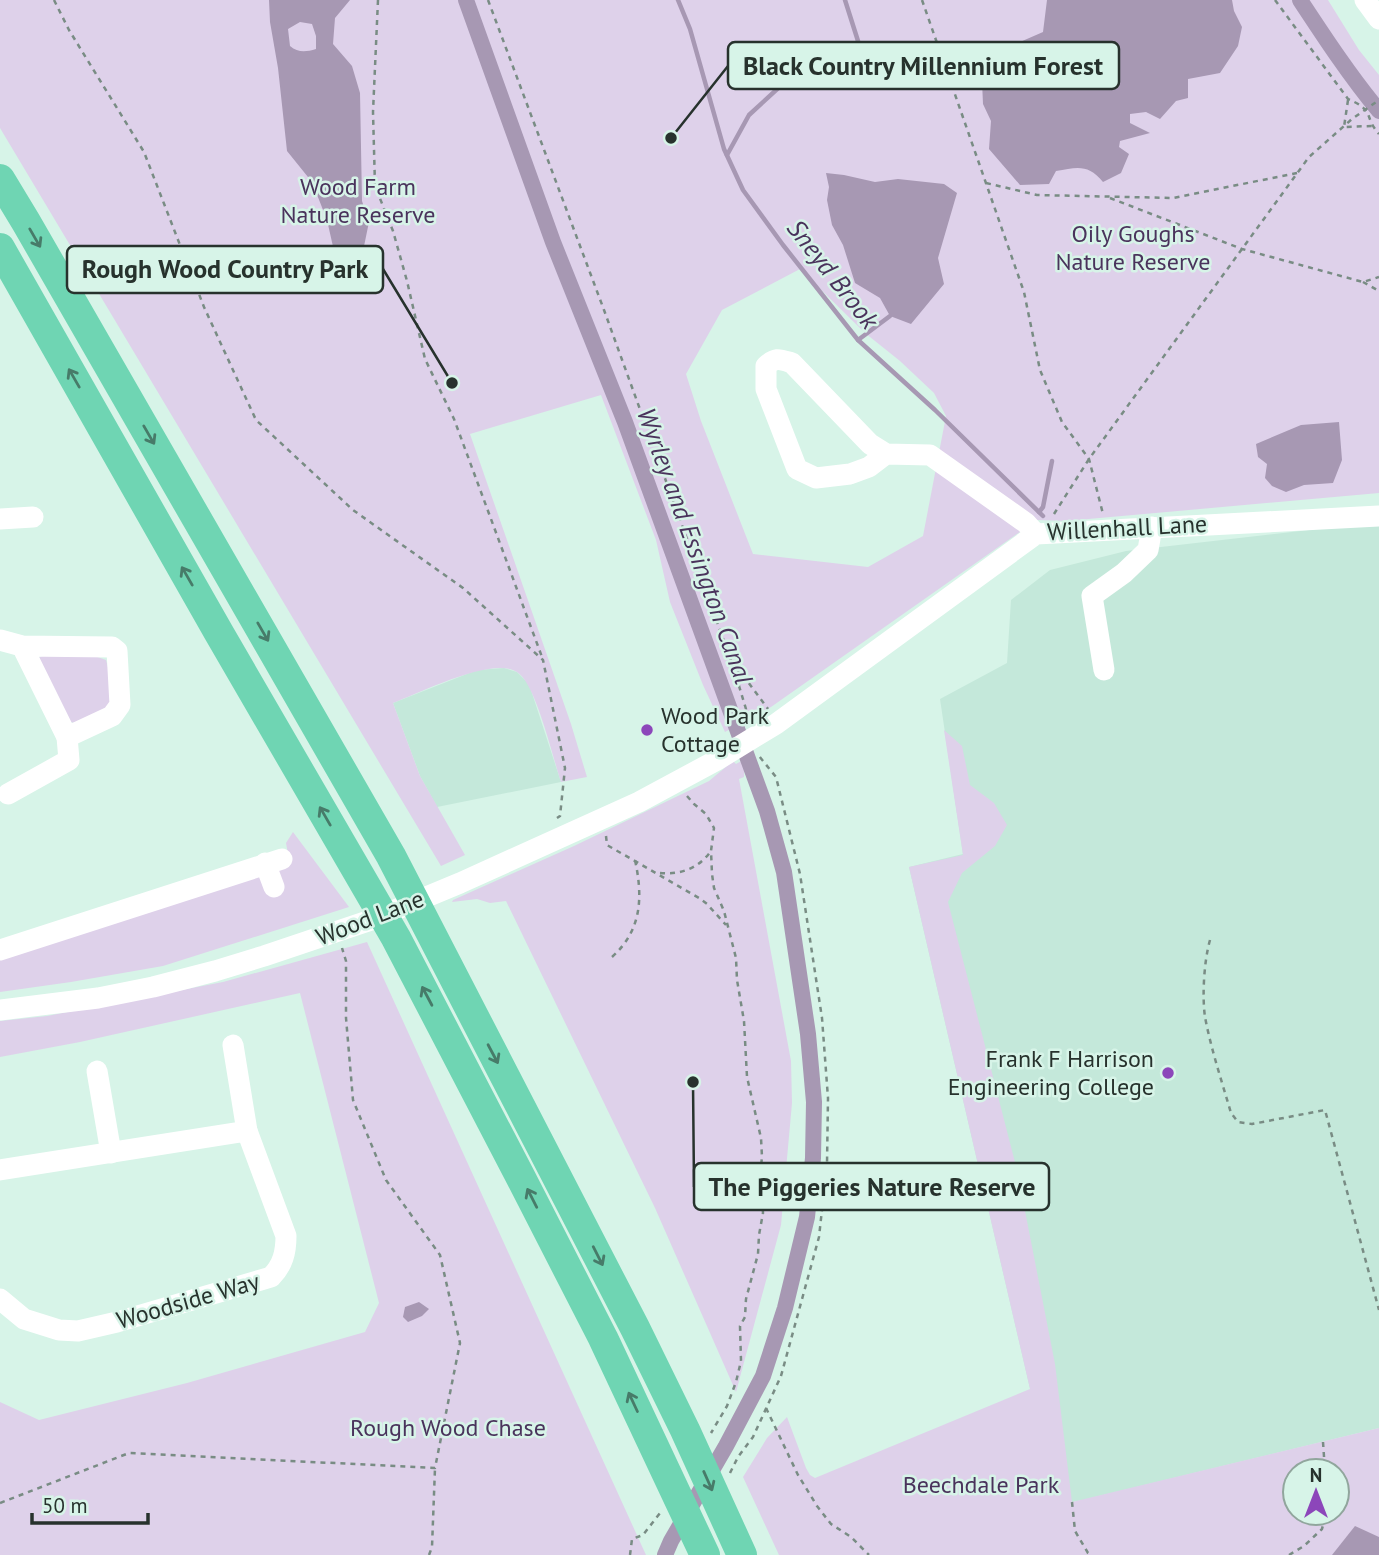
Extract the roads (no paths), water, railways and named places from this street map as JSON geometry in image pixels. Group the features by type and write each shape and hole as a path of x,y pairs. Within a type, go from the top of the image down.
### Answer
{"highway":[{"path":"0,179 391,856 552,1165 698,1431 737,1544"},
{"path":"0,248 396,938 603,1338 705,1555"}],"street":[{"path":"1365,0 1379,19"},
{"path":"886,454 869,467 850,474 816,478 797,469 766,389 766,366 772,360 778,359 792,363 870,444 886,454 930,455 1039,533"},
{"name":"Willenhall Lane","path":"717,760 774,725 1039,533 1379,516"},
{"path":"0,519 33,517"},
{"path":"1104,670 1093,596 1124,573 1148,550 1152,527"},
{"path":"0,640 22,646 113,647 117,651 120,705 113,716 67,737"},
{"path":"8,794 69,760 67,737 22,646"},
{"name":"Wood Lane","path":"0,1010 98,998 153,986 252,960 371,920 639,802 717,760"},
{"path":"0,950 273,861 274,887"},
{"name":"Woodside Way","path":"0,1299 24,1318 59,1330 78,1331 271,1277 278,1270 286,1248 286,1236 247,1130 233,1042"},
{"path":"97,1068 111,1153"},
{"path":"0,1170 247,1130"}],"waterway":[{"name":"Wyrley and Essington Canal","path":"466,0 553,242 625,422 767,811 784,872 808,1034 814,1102 813,1158 807,1217 785,1308 763,1376 665,1555"},
{"name":"Sneyd Brook","path":"678,0 690,29 724,149 743,190 858,340 935,410 1043,516"},
{"path":"727,155 749,115 798,70 853,49 858,41 845,0"},
{"name":"Wyrley and Essington Canal","path":"1300,0 1379,111"},
{"path":"858,340 890,316"},
{"path":"1039,512 1043,507 1052,461"}],"place":[{"name":"Black Country Millennium Forest","path":"671,138"},
{"name":"Rough Wood Country Park","path":"452,383"},
{"name":"Wood Park Cottage","path":"647,730"},
{"name":"Frank F Harrison Engineering College","path":"1168,1073"},
{"name":"The Piggeries Nature Reserve","path":"693,1082"}],"park label":[{"name":"Wood Farm Nature Reserve","path":"358,201"},
{"name":"Oily Goughs Nature Reserve","path":"1133,248"},
{"name":"Rough Wood Chase","path":"448,1428"},
{"name":"Beechdale Park","path":"981,1485"}]}
